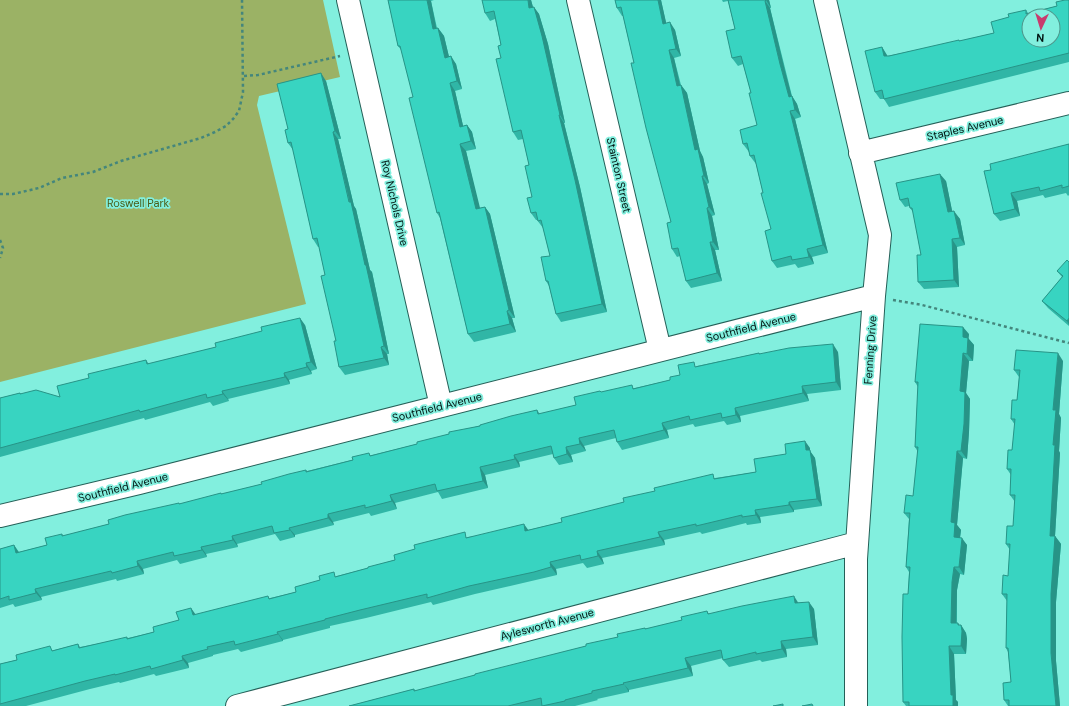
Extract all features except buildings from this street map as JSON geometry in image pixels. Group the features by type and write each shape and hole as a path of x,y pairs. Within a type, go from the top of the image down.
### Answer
{"street":[{"name":"Roy Nichols Drive","path":"348,0 441,406"},
{"name":"Stainton Street","path":"578,0 660,350"},
{"name":"Fenning Drive","path":"825,0 880,235 874,296 856,559 856,706"},
{"name":"Staples Avenue","path":"860,152 1069,103"},
{"name":"Southfield Avenue","path":"0,516 147,481 874,296"},
{"name":"Aylesworth Avenue","path":"237,706 858,543"}],"path":[{"path":"0,194 13,194 39,188 62,178 93,172 121,161 215,132 233,119 239,111 243,92 242,0"},
{"path":"244,76 258,75 340,56"},
{"path":"0,240 3,248 0,258"},
{"path":"874,296 922,305 1069,343"}],"green space":[{"name":"Roswell Park","path":"0,0 323,0 340,77 259,96 257,105 306,304 0,382"}]}
